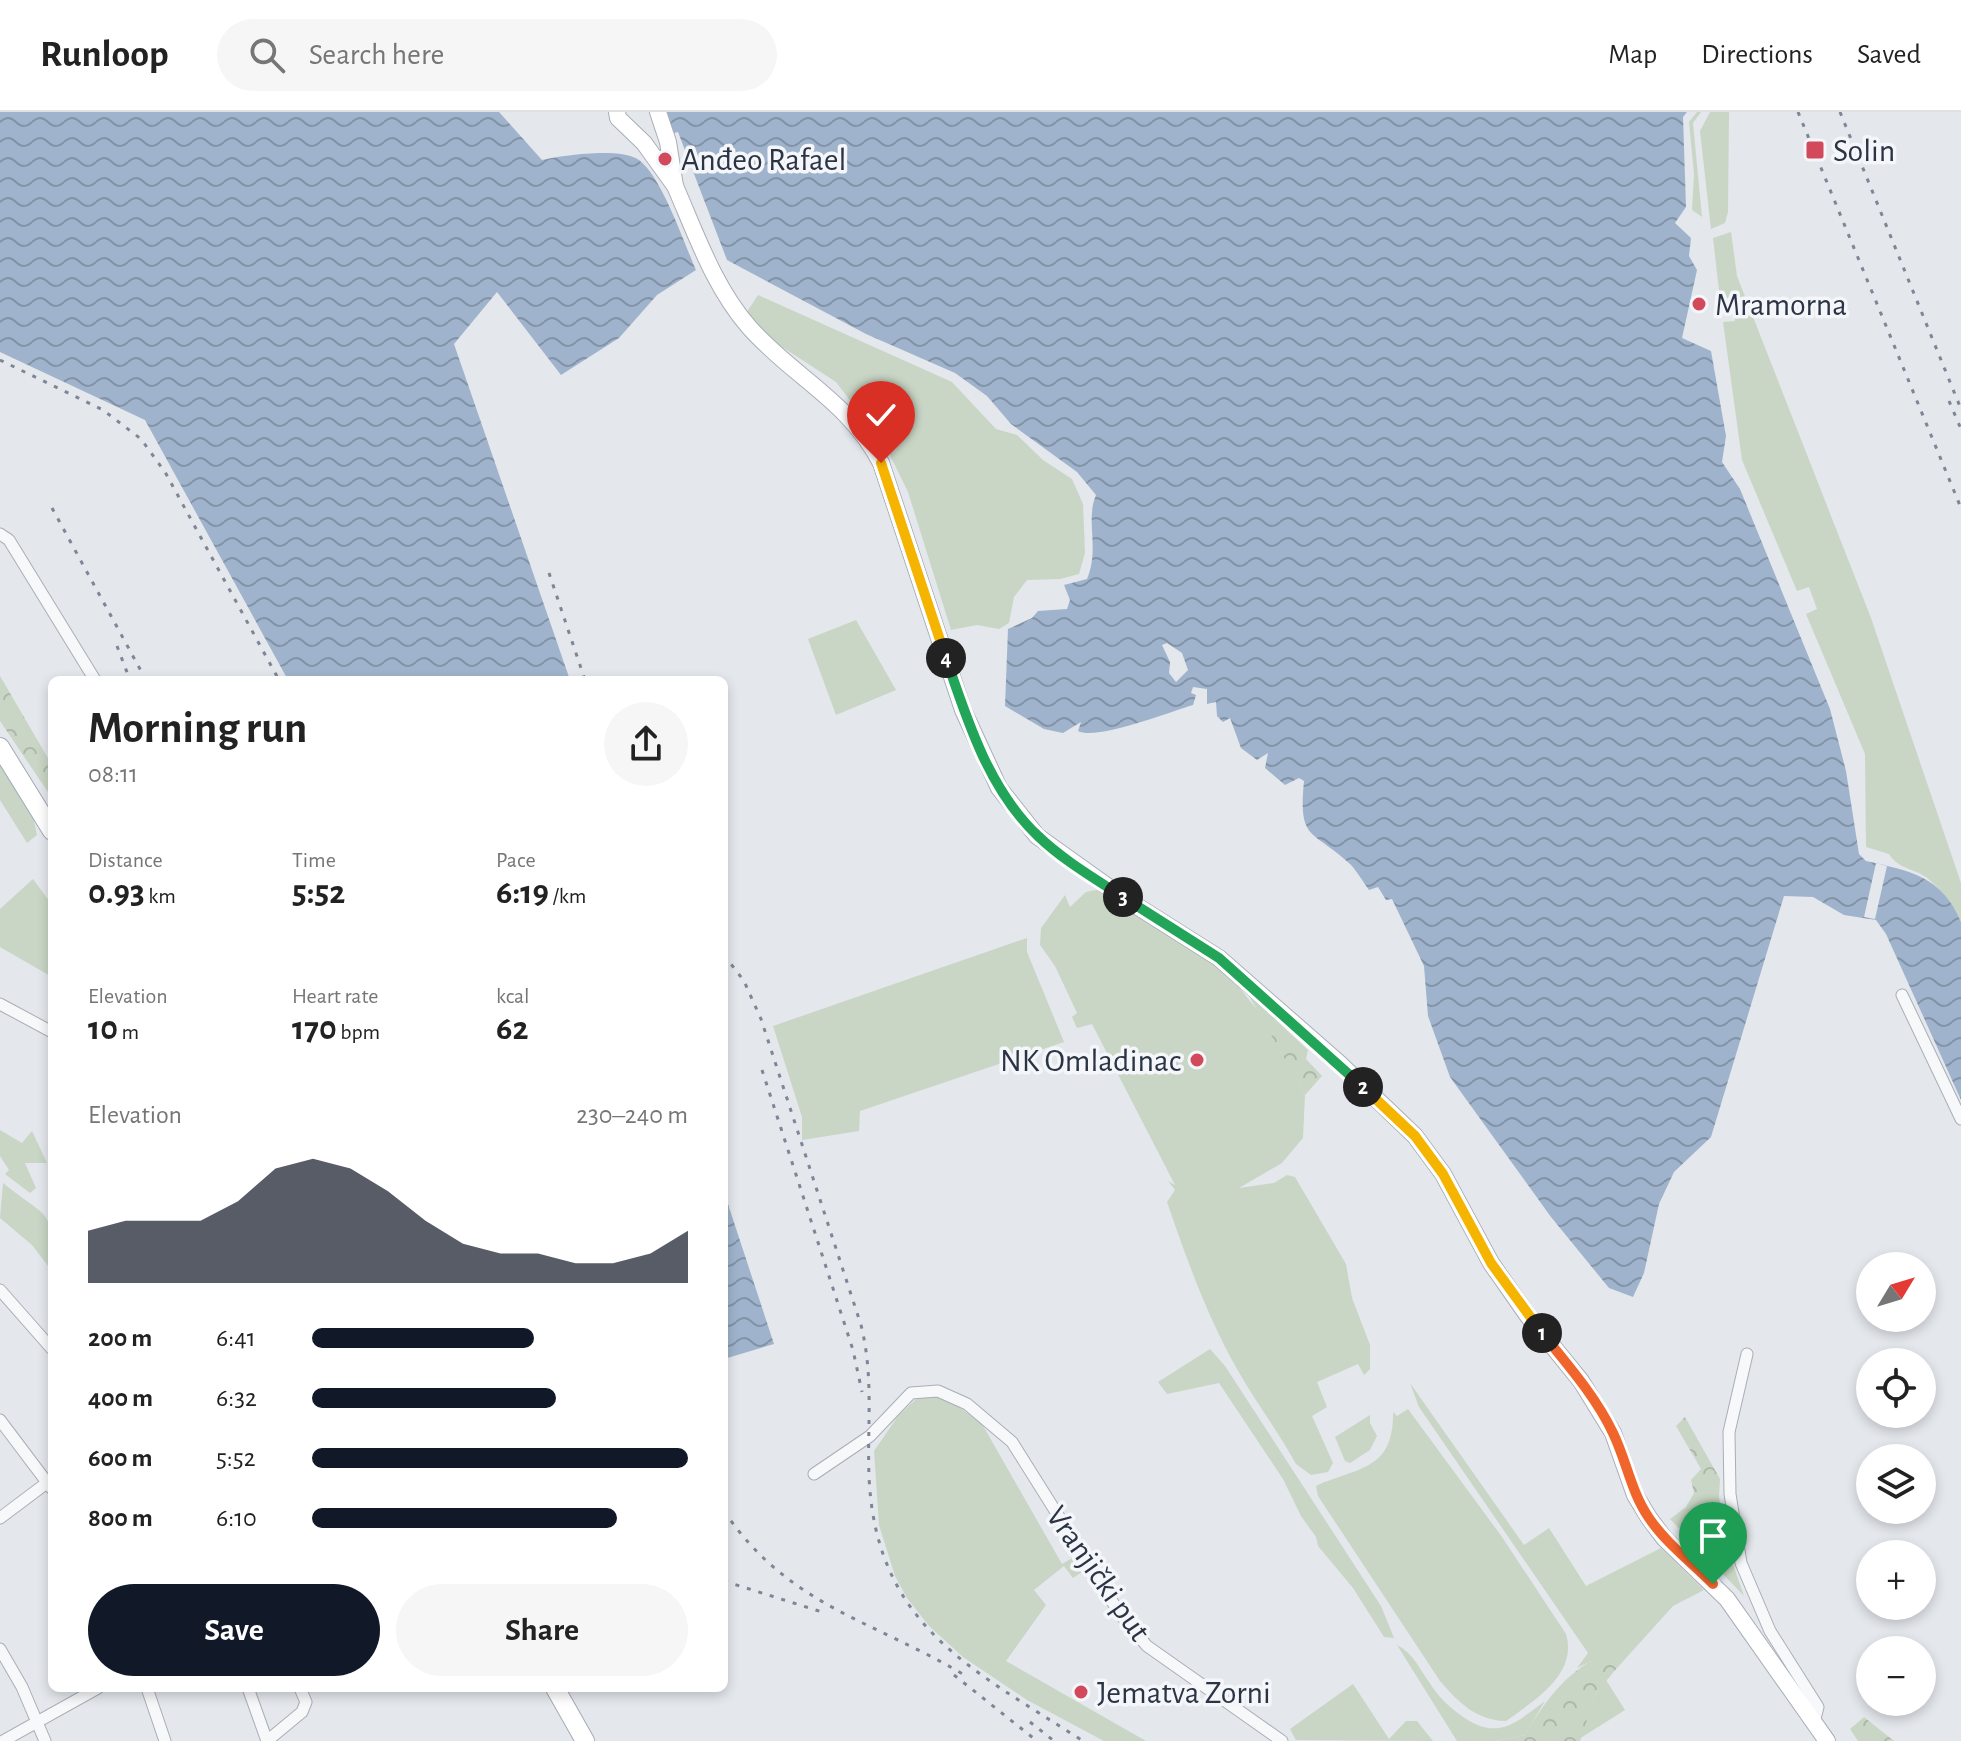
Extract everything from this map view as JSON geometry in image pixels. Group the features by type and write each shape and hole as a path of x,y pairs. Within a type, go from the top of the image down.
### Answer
{"main road":[{"path":"658,112 670,150 675,186"},
{"path":"614,114 644,143 675,186 717,281 750,328 838,404 867,435 881,463 963,710 999,788 1037,836 1110,889 1219,958 1339,1063 1415,1136 1443,1174 1491,1263 1581,1381 1613,1433 1635,1495 1649,1518 1664,1538 1727,1599 1827,1741"},
{"path":"0,747 48,825"},
{"path":"557,1692 585,1741"}],"street":[{"path":"0,534 9,540 93,676"},
{"path":"1902,995 1961,1119"},
{"path":"0,1004 48,1030"},
{"path":"0,1290 48,1344"},
{"path":"1747,1354 1729,1432 1730,1494 1741,1563 1770,1631 1818,1707 1814,1723"},
{"name":"Vranjički put","path":"814,1474 870,1436 911,1393 938,1391 967,1404 1012,1442 1120,1614 1147,1646 1282,1741"},
{"path":"0,1420 48,1482"},
{"path":"0,1518 48,1486"},
{"path":"0,1649 22,1687 45,1741"},
{"path":"3,1741 91,1692"},
{"path":"148,1692 165,1741"},
{"path":"249,1692 267,1741 302,1712 306,1702 302,1692"}],"green space":[{"path":"1697,112 1701,112 1693,123 1702,217 1692,210 1694,174 1689,122"},
{"path":"1710,112 1729,112 1728,212 1725,223 1711,229 1700,131"},
{"path":"1731,232 1737,276 1871,618 1961,883 1961,922 1946,897 1926,877 1901,865 1889,854 1866,847 1865,754 1806,614 1817,609 1809,587 1797,591 1742,460 1723,322 1735,321 1732,298 1720,299 1713,238"},
{"path":"758,295 952,382 996,429 1017,435 1043,460 1072,479 1083,504 1085,553 1079,574 1060,579 1027,580 1014,597 1009,623 999,629 977,625 951,630 908,492 887,449 836,382 773,341 745,315"},
{"path":"856,620 896,690 836,715 808,639"},
{"path":"0,676 48,758 48,792 0,721"},
{"path":"0,760 32,812 37,835 27,843 0,800"},
{"path":"33,879 48,900 48,975 0,947 0,909"},
{"path":"1101,889 1221,965 1259,1012 1305,1095 1303,1138 1282,1163 1239,1188 1274,1183 1287,1175 1295,1177 1346,1264 1352,1298 1370,1345 1370,1369 1364,1375 1358,1364 1317,1382 1327,1407 1312,1416 1333,1463 1328,1472 1311,1475 1296,1464 1226,1349 1190,1266 1167,1202 1175,1190 1168,1181 1175,1185 1092,1024 1077,1028 1072,1017 1077,1013 1055,966 1040,945 1041,928 1065,895 1070,907 1086,892"},
{"path":"1027,938 1027,952 1064,1042 860,1111 859,1131 802,1140 802,1117 773,1026"},
{"path":"1248,994 1308,1050 1306,1059 1322,1076 1305,1095"},
{"path":"0,1130 22,1143 32,1131 47,1163 25,1163 36,1188 30,1193 5,1174 9,1170 0,1156"},
{"path":"3,1183 46,1217 48,1266 32,1245 0,1218"},
{"path":"1210,1349 1225,1366 1381,1606 1394,1638 1384,1637 1353,1588 1318,1546 1283,1479 1219,1383 1167,1394 1158,1382"},
{"path":"1410,1383 1524,1545 1549,1528 1586,1586 1661,1548 1704,1590 1673,1606 1617,1668 1602,1656 1577,1668 1588,1653 1419,1407"},
{"path":"934,1395 952,1402 982,1424 1062,1564 1074,1557 1082,1572 1073,1578 1064,1566 1034,1590 1046,1605 1006,1661 1146,1741 1104,1741 1027,1700 963,1657 929,1626 907,1598 895,1576 879,1525 874,1451 898,1416 916,1399"},
{"path":"1408,1409 1502,1537 1566,1634 1566,1662 1560,1674 1541,1695 1506,1721 1477,1714 1440,1681 1318,1496 1316,1486 1359,1470 1380,1456 1392,1431 1393,1412 1397,1416"},
{"path":"1370,1415 1370,1423 1377,1436 1370,1450 1350,1463 1345,1461 1335,1437"},
{"path":"1685,1417 1720,1479 1719,1497 1730,1556 1744,1596 1670,1519 1686,1507 1694,1493 1691,1480 1701,1469 1676,1426"},
{"path":"1397,1645 1412,1657 1446,1703 1483,1727 1503,1727 1513,1723 1545,1701 1525,1735 1496,1741 1457,1741"},
{"path":"1602,1655 1617,1668 1596,1693 1580,1741 1496,1741 1525,1735 1567,1679"},
{"path":"1606,1680 1625,1710 1579,1739 1596,1693"},
{"path":"1353,1684 1389,1739 1406,1721 1417,1721 1433,1741 1296,1740 1290,1729"},
{"path":"1864,1717 1894,1741 1858,1741 1850,1729"}],"water":[{"path":"0,112 499,112 542,160 606,153 639,160 648,168 664,195 696,270 657,295 619,338 561,375 497,292 454,344 569,676 286,676 145,420 0,352"},
{"path":"666,112 1687,112 1683,117 1686,207 1675,223 1691,238 1689,256 1697,270 1682,338 1711,351 1726,436 1722,462 1740,489 1830,709 1846,771 1859,854 1866,861 1897,868 1934,885 1944,894 1961,922 1961,1100 1886,934 1876,920 1844,915 1813,897 1784,896 1711,1137 1674,1172 1659,1204 1644,1273 1633,1297 1609,1288 1551,1217 1450,1077 1428,1016 1424,966 1392,899 1386,900 1378,887 1369,890 1350,864 1310,832 1303,815 1304,781 1299,778 1285,785 1265,768 1268,753 1257,760 1241,748 1230,718 1223,722 1217,716 1216,702 1207,704 1207,689 1193,687 1191,693 1196,695 1193,705 1100,732 1078,731 1081,722 1063,733 1044,729 1005,706 1008,629 1032,618 1038,611 1067,609 1070,600 1064,585 1087,579 1091,568 1092,515 1096,495 1077,472 1011,424 987,396 955,373 866,334 727,260 678,132 674,133","holes":["1167,643 1182,653 1188,670 1176,682 1169,673 1170,662 1162,645"]},
{"path":"728,1204 774,1344 728,1358"}],"pier":[{"path":"1876,863 1887,866 1875,919 1864,917"}],"railway":[{"path":"1798,112 1961,508"},
{"path":"1840,112 1961,409"},
{"path":"0,360 103,410 141,439 165,472 277,676"},
{"path":"1949,401 1961,429"},
{"path":"52,508 144,676"},
{"path":"549,573 584,676"},
{"path":"117,646 128,676"},
{"path":"728,960 744,981 761,1019 861,1325 869,1382 869,1477 876,1528 890,1571 911,1607 937,1638 968,1665 1083,1741"},
{"path":"762,1070 853,1350 862,1392"},
{"path":"728,1516 749,1543 805,1591 966,1676"},
{"path":"728,1582 822,1612"},
{"path":"954,1675 1037,1741"},
{"path":"1030,1722 1054,1741"}],"place":[{"name":"Solin","path":"1815,150"},
{"name":"Anđeo Rafael","path":"665,159"},
{"name":"Mramorna","path":"1699,304"},
{"name":"NK Omladinac","path":"1197,1060"},
{"name":"Jematva Zorni","path":"1081,1692"}],"route":[{"path":"881,463 963,710 999,788 1037,836 1121,896 1219,958 1339,1063 1415,1136 1443,1174 1491,1263 1528,1316 1581,1381 1613,1433 1635,1495 1649,1518 1664,1538 1713,1584"}]}
